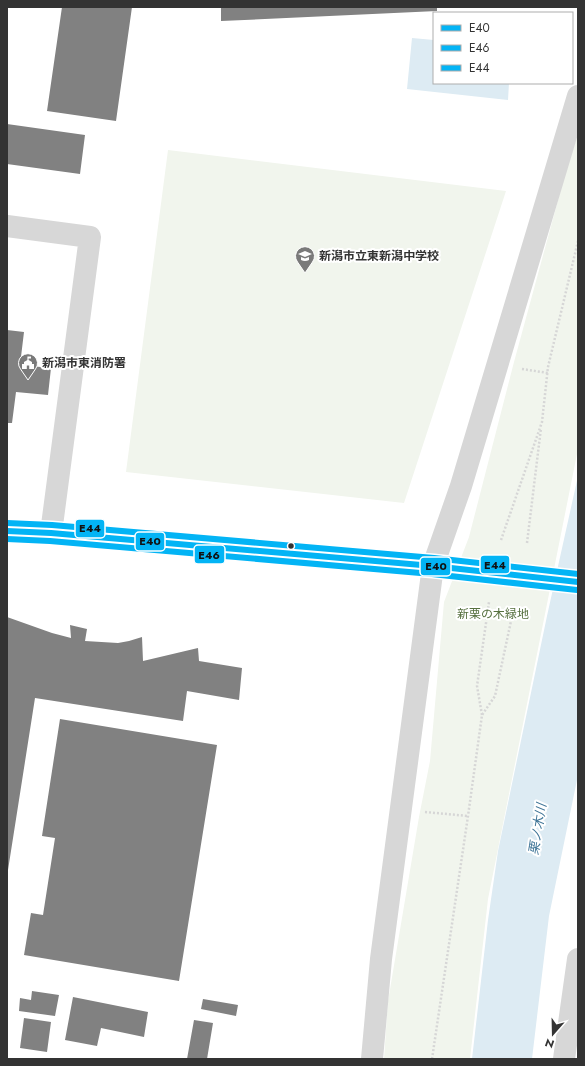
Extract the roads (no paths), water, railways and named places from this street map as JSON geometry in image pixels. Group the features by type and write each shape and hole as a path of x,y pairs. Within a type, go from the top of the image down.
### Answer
{"main road":[{"path":"7,531 433,566 578,582"}],"street":[{"path":"372,1059 381,959 433,566 462,486 578,96"},
{"path":"7,226 90,237 51,534"},
{"path":"564,1059 578,959"}],"water":[{"path":"412,38 433,40 433,84 509,84 508,100 407,89"},
{"name":"栗ノ木川","path":"578,476 578,775 549,916 532,1059 472,1059 488,920 498,851"}],"place":[{"name":"新潟市立東新潟中学校","path":"305,273"},
{"name":"新潟市東消防署","path":"28,380"}],"park label":[{"name":"新栗の木緑地","path":"493,614"}]}
